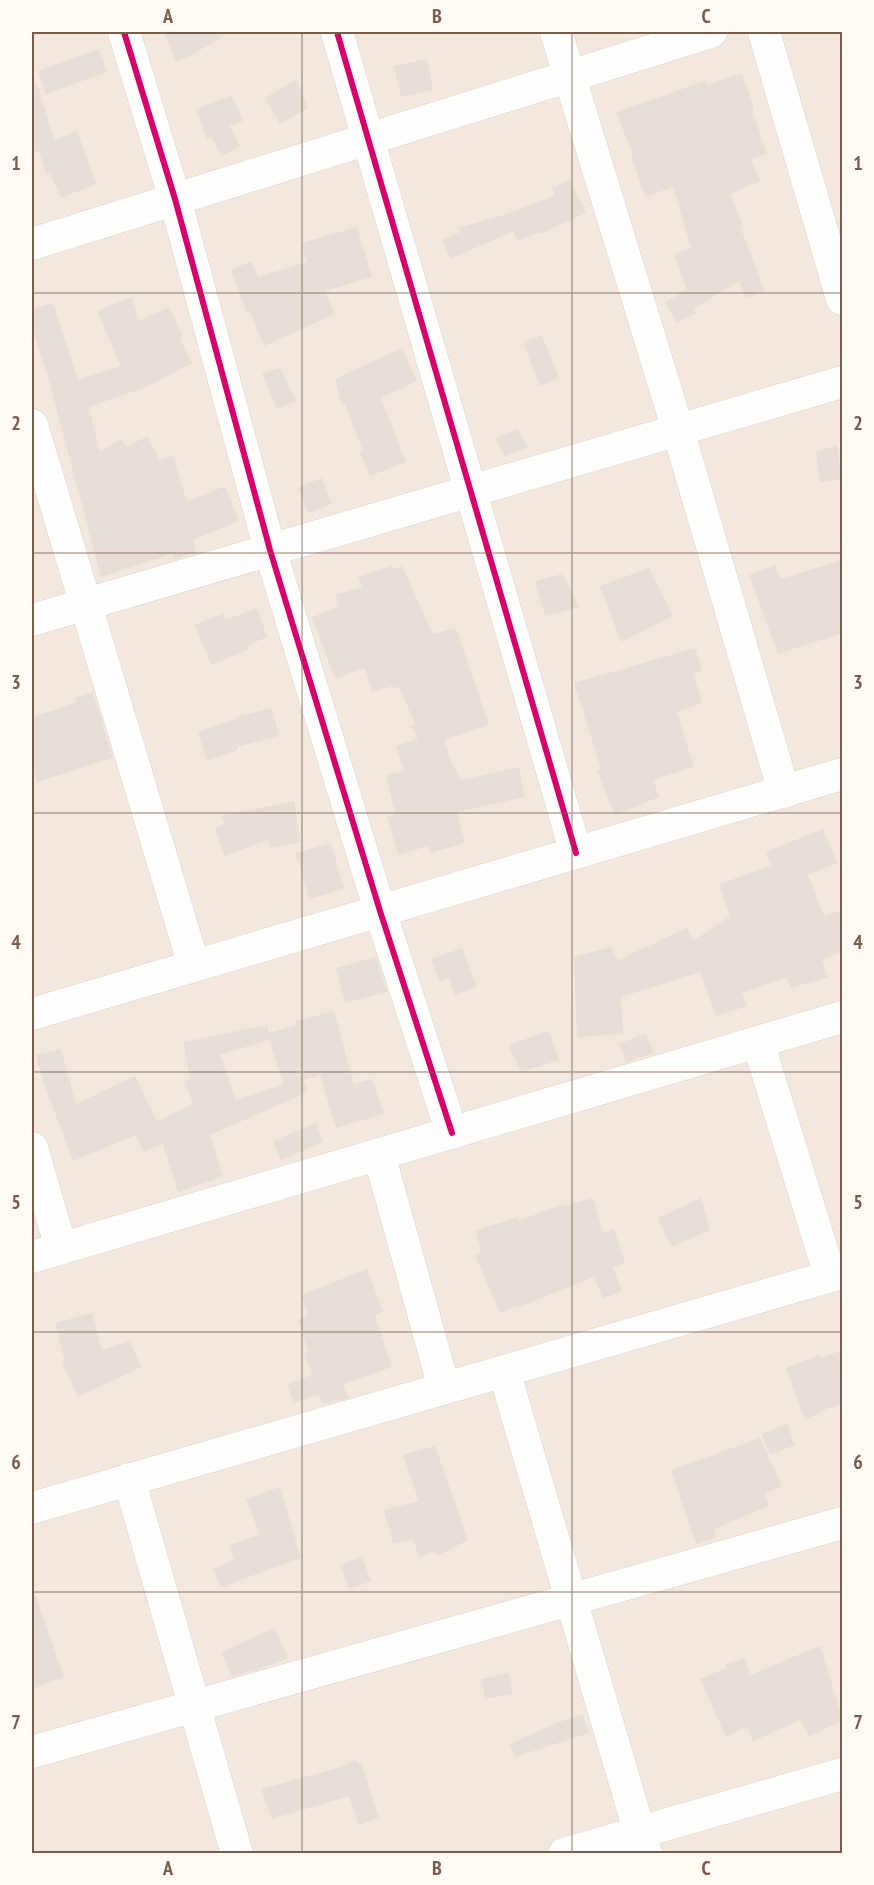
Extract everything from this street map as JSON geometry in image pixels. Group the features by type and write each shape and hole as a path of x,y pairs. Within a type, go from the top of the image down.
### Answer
{"street":[{"path":"124,32 175,199 270,550 380,911 452,1133"},
{"path":"336,32 576,853"},
{"path":"556,32 678,430 784,792"},
{"path":"32,244 711,32"},
{"path":"764,32 843,299"},
{"path":"32,620 843,382"},
{"path":"32,425 194,966"},
{"path":"32,1014 784,792 842,778"},
{"path":"32,1148 46,1253 843,1017"},
{"path":"32,1508 836,1275 758,1042"},
{"path":"379,1154 444,1388"},
{"path":"504,1371 643,1843"},
{"path":"129,1479 237,1854"},
{"path":"32,1752 843,1523"},
{"path":"564,1854 643,1843 843,1774"}],"shaded area":[{"path":"32,32 842,32 842,1853 32,1853"}],"building":[{"path":"164,32 230,32 190,56 176,61"},
{"path":"99,49 107,72 46,94 38,71"},
{"path":"427,59 433,90 401,97 394,66"},
{"path":"742,73 767,154 751,159 760,181 730,194 765,291 746,298 739,281 694,309 696,313 676,323 665,302 687,290 674,254 691,248 673,187 645,197 631,155 633,155 616,112 705,81 707,85"},
{"path":"297,79 308,108 280,124 265,98"},
{"path":"37,83 54,140 77,131 96,184 61,198 50,173 46,175 39,151 32,153 32,84"},
{"path":"232,95 243,121 229,126 240,146 222,156 211,137 207,139 196,109"},
{"path":"570,179 586,213 540,234 539,232 517,241 514,231 450,259 442,239 461,232 459,228 513,212 555,195 552,188"},
{"path":"357,227 372,277 325,291 335,314 264,346 250,312 247,313 231,270 251,261 258,277 307,262 301,243"},
{"path":"132,297 139,321 169,307 183,336 179,338 192,363 146,387 89,407 100,452 121,439 126,447 148,436 159,460 173,456 187,502 225,486 239,521 193,540 196,553 174,559 173,554 101,577 48,377 32,327 32,309 53,303 78,380 121,366 97,311"},
{"path":"542,335 559,378 540,386 523,342"},
{"path":"402,348 417,381 381,398 406,462 370,476 360,453 363,451 345,404 342,405 335,379"},
{"path":"281,368 296,401 277,409 262,373"},
{"path":"518,429 528,447 504,456 496,438"},
{"path":"837,445 841,479 820,482 816,452"},
{"path":"322,478 332,504 308,513 298,487"},
{"path":"843,560 843,633 778,654 749,575 775,565 780,579"},
{"path":"392,566 393,569 402,566 433,634 456,628 489,725 444,740 452,764 461,780 519,767 525,797 457,812 465,843 430,853 428,846 398,855 387,816 395,814 386,775 404,771 396,746 418,739 411,727 415,724 399,687 395,689 393,686 372,692 365,668 335,679 312,617 339,607 335,595 362,587 358,577"},
{"path":"649,568 673,616 621,642 600,586"},
{"path":"562,574 580,607 545,616 535,581"},
{"path":"257,608 267,637 248,645 249,649 211,665 195,625 223,613 225,620"},
{"path":"695,648 702,671 693,673 702,703 677,712 694,767 653,780 659,797 615,815 597,771 601,769 574,683"},
{"path":"93,692 113,758 37,782 32,765 32,717 76,703 75,698"},
{"path":"272,708 279,736 237,747 238,750 207,761 198,732 236,719 236,717"},
{"path":"294,801 301,842 270,848 268,840 224,856 215,828 225,824 221,816"},
{"path":"823,829 837,863 808,875 824,916 843,910 843,952 822,959 828,977 791,988 787,977 742,993 747,1006 716,1016 700,972 621,997 623,1034 577,1037 574,957 611,947 618,960 687,928 693,941 730,916 719,884 771,866 766,852"},
{"path":"331,843 344,889 309,899 296,853"},
{"path":"462,948 477,987 455,995 449,978 439,981 431,959"},
{"path":"376,957 387,992 345,1003 336,968"},
{"path":"334,1011 354,1084 372,1079 384,1114 336,1128 320,1075 303,1080 308,1092 210,1135 223,1177 178,1192 163,1144 143,1152 136,1135 73,1161 43,1081 36,1055 61,1049 76,1104 135,1076 157,1121 193,1104 185,1081 190,1079 183,1042 267,1025 269,1033 297,1025 296,1021","holes":["269,1040 284,1084 236,1100 220,1055"]},
{"path":"549,1031 559,1060 522,1072 508,1045"},
{"path":"646,1033 654,1053 626,1062 619,1044"},
{"path":"316,1123 323,1142 281,1160 273,1141"},
{"path":"593,1198 603,1233 614,1229 625,1263 613,1267 622,1291 603,1299 594,1277 500,1313 475,1255 481,1252 475,1230 517,1218 518,1221 563,1204 564,1206"},
{"path":"701,1198 710,1230 671,1247 658,1218"},
{"path":"367,1269 383,1312 375,1315 392,1367 343,1384 348,1398 322,1405 319,1394 294,1403 287,1384 312,1375 298,1319 308,1316 302,1295"},
{"path":"92,1313 102,1350 130,1341 141,1367 78,1397 62,1362 65,1361 55,1323"},
{"path":"843,1350 843,1404 826,1409 805,1420 786,1368 819,1355 820,1358"},
{"path":"787,1424 795,1445 770,1455 762,1434"},
{"path":"760,1438 782,1486 765,1494 769,1506 714,1529 717,1537 696,1544 671,1470"},
{"path":"435,1446 468,1540 437,1556 435,1552 419,1557 413,1539 393,1544 384,1510 419,1501 403,1455"},
{"path":"280,1487 301,1558 221,1587 212,1569 234,1560 229,1545 260,1535 246,1499"},
{"path":"362,1557 371,1581 349,1589 340,1565"},
{"path":"32,1594 35,1594 64,1677 32,1689"},
{"path":"275,1628 288,1658 232,1677 221,1652"},
{"path":"820,1646 843,1720 809,1737 801,1720 753,1741 747,1727 726,1737 700,1679 726,1668 725,1664 745,1658 750,1675"},
{"path":"509,1673 513,1694 485,1699 481,1679"},
{"path":"583,1714 589,1733 515,1757 510,1744 556,1723"},
{"path":"356,1760 358,1764 361,1762 379,1818 359,1825 349,1796 272,1819 261,1789 338,1768"}],"cycle path":[{"path":"124,32 175,199 270,550 380,911 452,1133"},
{"path":"337,32 576,853"}]}
